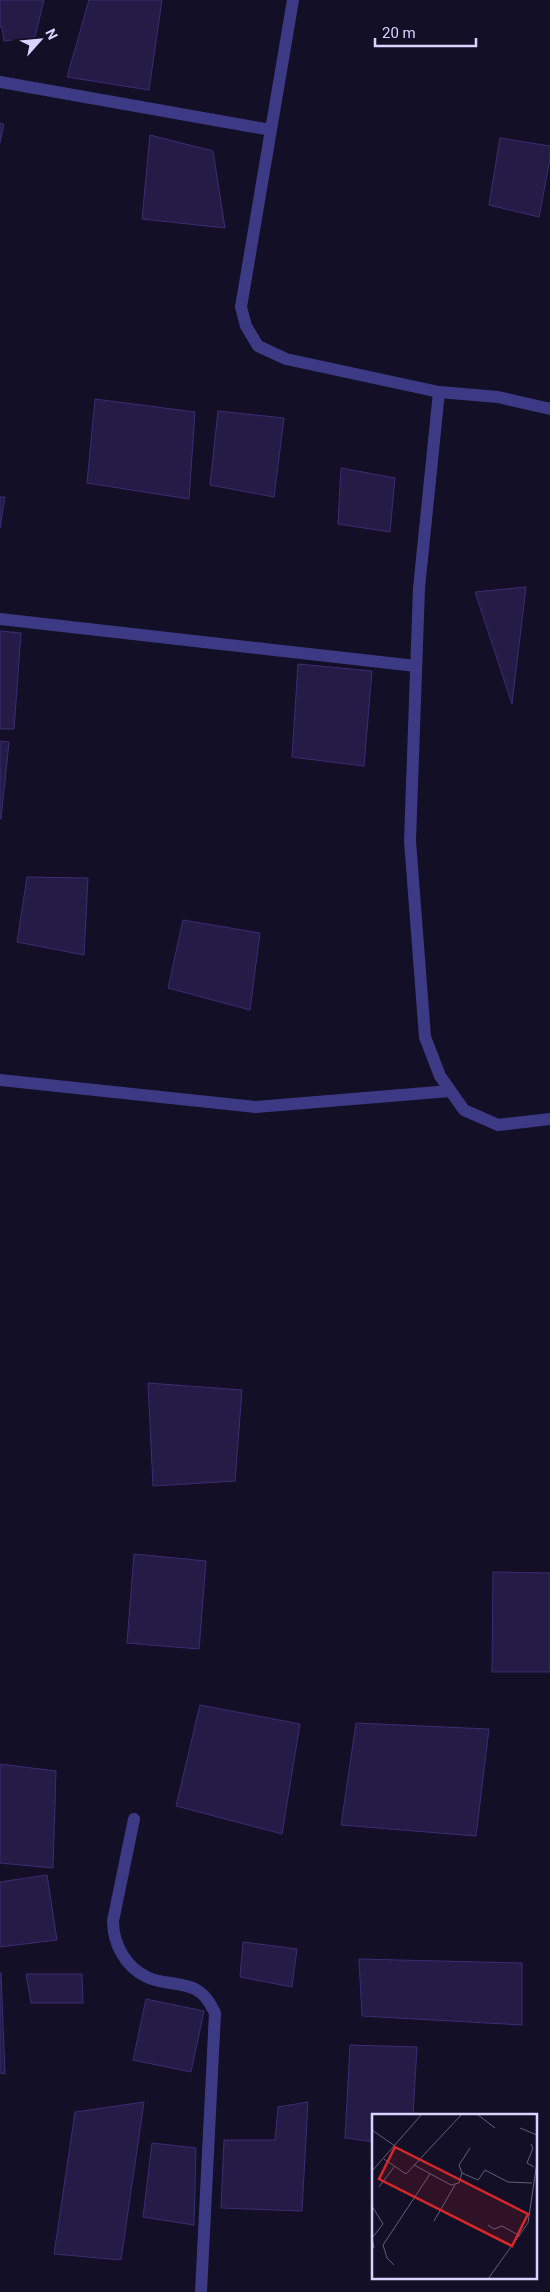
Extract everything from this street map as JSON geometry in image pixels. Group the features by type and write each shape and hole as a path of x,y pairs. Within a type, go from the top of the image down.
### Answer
{"street":[{"path":"293,0 241,307 246,326 258,346 286,358 439,392 498,397 550,409"},
{"path":"0,82 270,130"},
{"path":"439,392 420,588 410,841 425,1037 440,1076 464,1110 498,1125 550,1119"},
{"path":"0,619 416,666"},
{"path":"0,1080 256,1107 450,1091"},
{"path":"134,1819 113,1921 113,1938 121,1954 132,1967 147,1978 196,1990 208,2000 214,2013 201,2292"}],"building":[{"path":"0,0 44,0 35,37 4,41 2,27 0,27"},
{"path":"89,0 162,0 149,90 67,77"},
{"path":"0,123 4,124 0,143"},
{"path":"150,135 213,151 225,228 142,219"},
{"path":"500,138 550,146 550,159 539,217 489,205"},
{"path":"95,399 195,412 189,499 87,483"},
{"path":"218,411 284,418 274,497 210,485"},
{"path":"341,468 395,478 390,532 338,524"},
{"path":"0,497 5,497 0,528"},
{"path":"526,587 512,704 475,592"},
{"path":"0,631 21,633 14,729 0,729"},
{"path":"298,664 372,671 364,766 292,757"},
{"path":"0,741 9,742 1,819 0,819"},
{"path":"27,877 88,878 84,955 17,942"},
{"path":"183,920 260,933 250,1010 168,988"},
{"path":"148,1383 242,1390 235,1481 153,1486"},
{"path":"134,1554 206,1561 199,1649 127,1643"},
{"path":"493,1572 550,1573 550,1672 492,1672"},
{"path":"200,1705 300,1724 282,1834 176,1806"},
{"path":"356,1723 489,1729 476,1836 341,1825"},
{"path":"0,1764 56,1771 53,1868 0,1863"},
{"path":"47,1875 57,1940 0,1947 0,1882"},
{"path":"243,1942 297,1949 292,1987 240,1977"},
{"path":"359,1959 522,1963 522,2025 362,2016"},
{"path":"1,1973 5,2074 0,2073"},
{"path":"26,1974 82,1974 83,2003 31,2003"},
{"path":"146,1999 204,2011 191,2072 133,2060"},
{"path":"350,2045 417,2047 413,2114 372,2114 372,2142 345,2138"},
{"path":"144,2102 121,2260 54,2254 75,2112"},
{"path":"308,2102 302,2211 221,2208 224,2140 275,2140 278,2107"},
{"path":"152,2143 196,2148 194,2225 143,2217"}]}
